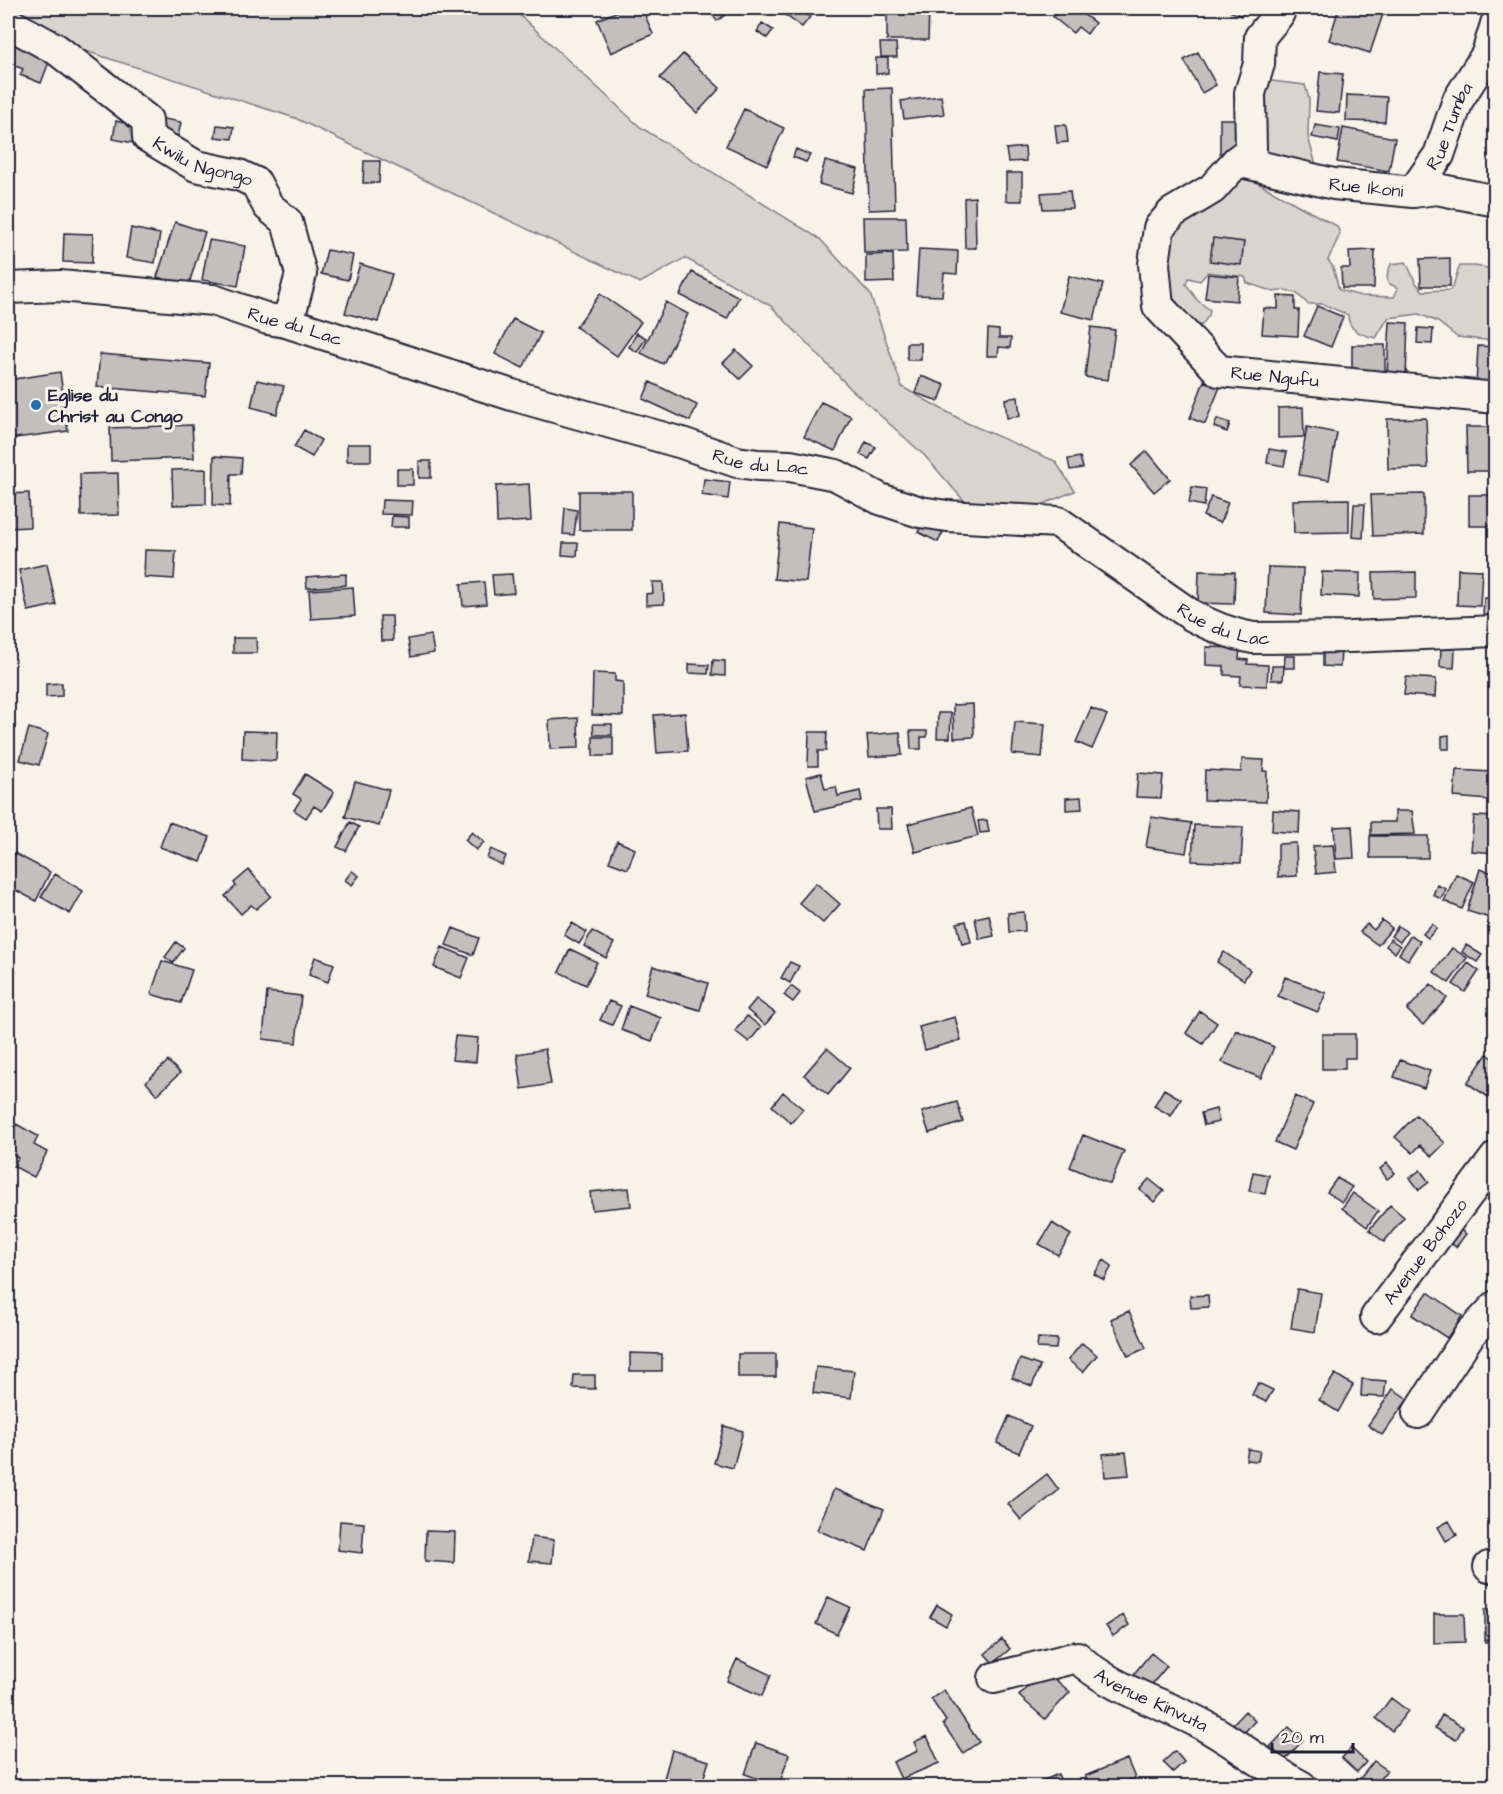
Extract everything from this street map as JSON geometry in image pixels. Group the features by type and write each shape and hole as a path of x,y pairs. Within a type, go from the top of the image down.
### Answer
{"street":[{"name":"Rue Ngufu","path":"1281,8 1260,37 1259,64 1250,93 1251,150 1237,161 1212,189 1201,198 1172,213 1159,228 1154,264 1158,306 1219,371 1496,398"},
{"name":"Kwilu Ngongo","path":"8,23 56,49 147,120 148,137 167,150 196,166 239,175 256,183 268,206 287,222 300,274 286,322"},
{"name":"Rue Tumba","path":"1413,192 1439,155 1458,100 1486,54 1496,24"},
{"name":"Rue Ikoni","path":"1237,161 1334,184 1413,192 1437,189 1496,201"},
{"name":"Rue du Lac","path":"8,288 60,286 213,300 512,395 682,443 738,462 790,466 836,475 880,499 920,512 947,516 1058,522 1191,615 1205,623 1238,635 1253,638 1350,637 1496,632"},
{"name":"Avenue Bohozo","path":"1376,1317 1496,1157"},
{"path":"1418,1413 1470,1334 1496,1306"},
{"name":"Avenue Kinvuta","path":"994,1678 1077,1657 1090,1670 1108,1681 1206,1726 1283,1777 1301,1786"}],"shaded area":[{"path":"8,8 512,8 640,127 820,239 870,294 902,387 967,423 1055,461 1075,491 987,527 924,455 850,388 771,306 685,258 640,283 295,118 51,40 8,15"},
{"path":"1262,80 1305,85 1309,99 1308,137 1318,172 1257,154"},
{"path":"1244,176 1337,226 1340,234 1328,260 1333,267 1339,290 1361,296 1394,297 1398,288 1388,283 1387,275 1391,264 1406,262 1416,283 1423,291 1450,290 1460,266 1495,269 1495,341 1457,337 1438,322 1419,314 1388,318 1376,338 1371,337 1353,329 1348,315 1323,304 1308,304 1296,293 1285,290 1274,292 1247,283 1245,277 1208,272 1200,281 1188,278 1186,284 1197,300 1210,310 1209,315 1201,326 1180,315 1162,279 1173,226"}],"building":[{"path":"625,8 642,8 653,34 611,53 597,20"},
{"path":"707,8 734,8 717,21"},
{"path":"775,8 796,8 810,17 802,27"},
{"path":"887,8 929,8 928,40 887,40"},
{"path":"1061,8 1075,8 1095,23 1087,34 1078,27 1073,33 1053,17"},
{"path":"1231,8 1246,8 1241,16 1229,11"},
{"path":"1339,8 1385,8 1370,53 1329,40"},
{"path":"762,23 773,30 767,38 757,32"},
{"path":"8,36 52,54 41,83 20,75 23,69 8,63"},
{"path":"880,43 896,43 897,57 881,57"},
{"path":"1198,52 1216,85 1202,93 1184,60"},
{"path":"683,54 720,88 697,113 660,78"},
{"path":"876,58 888,58 888,73 876,74"},
{"path":"1320,72 1343,74 1339,113 1316,111"},
{"path":"892,88 895,209 869,210 866,89"},
{"path":"1347,95 1387,97 1385,122 1346,121"},
{"path":"941,96 944,114 904,119 901,101"},
{"path":"744,109 784,128 767,165 726,146"},
{"path":"153,117 181,122 177,141 149,135"},
{"path":"1220,119 1239,119 1240,153 1220,153"},
{"path":"116,121 142,127 139,144 113,139"},
{"path":"217,125 234,127 232,139 215,137"},
{"path":"1055,125 1066,125 1068,142 1057,143"},
{"path":"1315,125 1340,129 1338,142 1312,137"},
{"path":"1343,128 1395,138 1389,171 1337,162"},
{"path":"1025,147 1026,161 1008,162 1006,149"},
{"path":"796,149 810,155 806,162 793,157"},
{"path":"364,161 380,161 379,183 363,183"},
{"path":"825,161 858,169 852,193 819,184"},
{"path":"1006,173 1022,173 1022,201 1006,201"},
{"path":"1070,191 1072,208 1043,209 1041,193"},
{"path":"975,197 976,248 965,248 964,198"},
{"path":"863,217 906,217 907,252 864,253"},
{"path":"175,222 205,232 188,287 157,277"},
{"path":"131,228 160,234 155,263 126,258"},
{"path":"64,233 93,234 92,263 63,262"},
{"path":"1213,238 1244,242 1241,265 1210,261"},
{"path":"209,240 245,246 238,286 202,280"},
{"path":"919,249 958,251 957,274 944,273 942,296 916,295"},
{"path":"327,250 353,255 348,280 321,274"},
{"path":"1375,250 1374,288 1342,288 1341,268 1350,268 1349,251"},
{"path":"893,254 894,282 866,283 866,255"},
{"path":"1450,258 1450,286 1421,286 1420,259"},
{"path":"360,264 392,274 378,322 345,313"},
{"path":"692,272 739,297 727,319 680,295"},
{"path":"1208,274 1239,277 1237,301 1205,298"},
{"path":"1069,276 1103,284 1094,320 1060,312"},
{"path":"600,294 641,322 617,356 576,327"},
{"path":"1278,296 1295,297 1295,310 1299,310 1298,336 1262,334 1264,308 1278,309"},
{"path":"666,302 688,314 663,364 641,353"},
{"path":"1317,306 1343,317 1331,347 1304,336"},
{"path":"513,319 541,333 523,368 495,354"},
{"path":"1390,322 1408,323 1406,377 1387,375"},
{"path":"1091,327 1115,330 1108,380 1085,377"},
{"path":"1418,328 1433,329 1432,344 1417,343"},
{"path":"988,329 999,330 999,338 1011,338 1010,348 999,347 998,356 987,356"},
{"path":"637,333 646,338 637,352 629,347"},
{"path":"907,343 921,343 921,360 907,360"},
{"path":"1352,345 1385,345 1385,376 1352,375"},
{"path":"1478,346 1496,347 1496,387 1476,386"},
{"path":"736,350 753,366 740,379 723,363"},
{"path":"100,354 209,363 205,396 97,387"},
{"name":"Eglise du Christ au Congo","path":"60,372 68,431 8,439 8,380"},
{"path":"921,376 945,385 939,401 915,393"},
{"path":"257,380 284,386 277,414 251,407"},
{"path":"1204,381 1220,387 1205,424 1190,418"},
{"path":"650,382 697,405 690,421 643,399"},
{"path":"1018,397 1020,416 1007,418 1005,399"},
{"path":"821,402 851,416 835,451 804,437"},
{"path":"1303,407 1304,437 1278,438 1278,408"},
{"path":"1426,418 1428,468 1388,469 1387,419"},
{"path":"1217,419 1230,423 1227,432 1214,427"},
{"path":"192,425 194,458 111,461 110,428"},
{"path":"1307,427 1337,433 1329,480 1299,475"},
{"path":"1466,427 1496,427 1496,471 1467,471"},
{"path":"304,430 321,440 312,457 294,447"},
{"path":"866,442 876,447 869,459 860,454"},
{"path":"347,444 371,444 371,461 347,461"},
{"path":"1269,449 1287,452 1284,466 1267,463"},
{"path":"1147,451 1170,479 1154,492 1131,465"},
{"path":"214,456 242,458 241,474 231,474 230,506 213,505"},
{"path":"1080,457 1083,468 1070,470 1068,459"},
{"path":"419,461 431,461 431,478 419,478"},
{"path":"206,469 206,504 173,505 172,470"},
{"path":"397,469 413,469 413,485 397,485"},
{"path":"118,473 119,515 81,516 80,474"},
{"path":"704,479 730,482 728,499 702,495"},
{"path":"529,484 531,521 497,523 496,486"},
{"path":"1192,487 1206,489 1204,506 1189,503"},
{"path":"579,491 632,491 632,530 579,530"},
{"path":"29,493 30,527 8,528 8,494"},
{"path":"1424,494 1424,534 1373,536 1371,495"},
{"path":"1469,495 1496,495 1496,526 1469,526"},
{"path":"1211,497 1228,503 1220,523 1203,516"},
{"path":"1349,499 1349,532 1294,533 1293,500"},
{"path":"382,500 413,501 412,515 381,514"},
{"path":"1354,504 1365,504 1363,538 1352,537"},
{"path":"565,508 577,510 574,535 563,534"},
{"path":"392,516 409,517 409,527 391,527"},
{"path":"923,522 943,532 938,542 918,532"},
{"path":"780,524 812,528 806,582 774,579"},
{"path":"563,543 578,543 577,556 562,555"},
{"path":"145,550 176,551 174,579 144,577"},
{"path":"47,564 56,605 28,611 19,570"},
{"path":"1268,567 1303,568 1301,615 1266,613"},
{"path":"1458,569 1482,570 1480,606 1457,605"},
{"path":"1490,569 1496,570 1496,594 1489,593"},
{"path":"1199,571 1235,572 1234,604 1198,603"},
{"path":"1322,572 1360,573 1359,597 1321,595"},
{"path":"1416,572 1416,598 1374,599 1373,573"},
{"path":"346,574 346,585 307,588 306,577"},
{"path":"512,574 514,593 494,595 492,575"},
{"path":"484,582 486,604 463,606 461,584"},
{"path":"652,582 663,582 664,604 646,605 646,594 653,593"},
{"path":"353,587 355,616 311,619 309,590"},
{"path":"1484,598 1496,599 1496,616 1483,616"},
{"path":"380,616 392,616 393,641 381,641"},
{"path":"431,635 434,653 411,657 408,639"},
{"path":"233,638 256,638 257,653 233,653"},
{"path":"1206,647 1240,648 1239,659 1248,660 1247,664 1268,665 1267,686 1240,685 1241,676 1224,675 1224,666 1206,665"},
{"path":"1441,648 1455,649 1454,668 1440,667"},
{"path":"1323,649 1341,650 1340,667 1323,666"},
{"path":"1285,656 1295,656 1295,668 1284,668"},
{"path":"713,660 725,661 725,676 712,675"},
{"path":"689,664 709,665 708,674 689,673"},
{"path":"1272,666 1284,666 1283,680 1271,680"},
{"path":"593,673 615,674 615,681 623,682 623,716 592,715"},
{"path":"1406,677 1436,679 1435,697 1404,695"},
{"path":"62,683 62,696 46,697 46,684"},
{"path":"973,704 974,737 954,738 953,705"},
{"path":"1091,708 1107,715 1092,749 1076,742"},
{"path":"685,713 688,751 657,753 654,715"},
{"path":"938,713 951,713 950,738 937,738"},
{"path":"578,718 579,748 550,749 549,720"},
{"path":"1015,722 1045,724 1042,757 1012,754"},
{"path":"593,724 612,724 612,735 594,735"},
{"path":"29,728 48,734 39,765 20,760"},
{"path":"243,731 277,732 276,761 242,759"},
{"path":"910,731 927,731 927,737 921,737 921,749 911,749"},
{"path":"809,732 827,732 826,751 818,751 818,766 808,766"},
{"path":"900,732 902,755 869,757 867,735"},
{"path":"1449,735 1449,749 1442,749 1442,736"},
{"path":"593,737 613,737 613,756 593,756"},
{"path":"1242,759 1264,760 1263,771 1267,771 1266,802 1204,800 1205,770 1241,772"},
{"path":"1456,770 1491,772 1489,800 1454,797"},
{"path":"821,773 825,789 836,787 838,796 860,791 862,801 815,811 806,777"},
{"path":"1138,773 1163,775 1161,798 1136,797"},
{"path":"305,774 334,792 322,811 314,806 306,818 294,810 301,799 293,794"},
{"path":"355,781 389,790 379,826 345,817"},
{"path":"1081,797 1082,809 1066,810 1066,798"},
{"path":"971,808 978,836 915,852 908,824"},
{"path":"876,809 891,809 892,829 877,829"},
{"path":"1273,810 1300,812 1299,833 1272,831"},
{"path":"1395,811 1412,811 1415,834 1371,835 1371,822 1395,822"},
{"path":"1474,816 1496,817 1496,853 1471,851"},
{"path":"1151,817 1191,823 1186,853 1146,847"},
{"path":"987,820 989,832 980,833 978,821"},
{"path":"169,822 210,837 201,862 160,847"},
{"path":"350,822 359,827 346,851 337,847"},
{"path":"1194,825 1243,827 1241,863 1192,861"},
{"path":"1352,826 1354,858 1336,859 1334,827"},
{"path":"472,832 484,842 476,850 465,840"},
{"path":"1370,836 1428,836 1428,858 1370,858"},
{"path":"617,841 635,849 628,869 609,862"},
{"path":"1296,843 1297,876 1278,877 1278,844"},
{"path":"1333,845 1336,872 1316,874 1313,846"},
{"path":"491,849 506,856 502,865 487,858"},
{"path":"14,853 50,872 36,901 8,886 8,866"},
{"path":"1480,869 1496,874 1496,912 1493,919 1467,911"},
{"path":"249,870 271,896 256,909 251,905 241,914 225,896 236,886 234,883"},
{"path":"352,871 359,876 352,885 345,880"},
{"path":"55,874 83,891 70,914 41,897"},
{"path":"1456,874 1474,882 1462,909 1444,901"},
{"path":"816,883 840,904 823,923 799,903"},
{"path":"1437,885 1446,889 1441,899 1433,895"},
{"path":"1024,912 1025,931 1009,932 1008,913"},
{"path":"989,915 994,936 979,939 975,918"},
{"path":"1382,920 1392,928 1378,945 1360,932 1367,924 1374,930"},
{"path":"966,921 971,942 962,944 957,923"},
{"path":"572,923 587,932 579,944 564,935"},
{"path":"1432,924 1437,928 1428,938 1423,934"},
{"path":"1398,926 1407,932 1400,942 1391,936"},
{"path":"453,928 479,938 473,955 446,945"},
{"path":"592,931 614,943 606,958 584,946"},
{"path":"1411,935 1420,941 1408,960 1399,954"},
{"path":"1390,939 1400,946 1395,953 1386,946"},
{"path":"176,942 184,948 173,963 165,957"},
{"path":"1466,945 1482,955 1477,962 1462,952"},
{"path":"442,947 469,958 461,978 434,967"},
{"path":"1452,948 1467,958 1449,983 1434,972"},
{"path":"570,949 597,962 586,985 559,972"},
{"path":"1224,952 1250,970 1244,980 1217,962"},
{"path":"315,957 334,964 328,982 309,975"},
{"path":"162,961 192,970 181,1003 151,994"},
{"path":"790,962 799,966 790,983 781,978"},
{"path":"1468,963 1479,971 1465,992 1453,984"},
{"path":"653,966 708,983 700,1010 645,994"},
{"path":"8,969 16,971 11,994 8,993"},
{"path":"1285,977 1326,993 1318,1012 1278,996"},
{"path":"1431,984 1447,998 1423,1025 1407,1010"},
{"path":"791,986 800,993 793,1002 784,995"},
{"path":"267,992 301,996 296,1043 263,1039"},
{"path":"756,999 775,1013 765,1025 747,1010"},
{"path":"609,1001 621,1006 612,1025 600,1020"},
{"path":"629,1006 661,1018 652,1041 621,1030"},
{"path":"1200,1011 1217,1023 1203,1044 1186,1033"},
{"path":"747,1016 761,1027 749,1042 735,1031"},
{"path":"955,1017 961,1040 925,1050 919,1027"},
{"path":"1236,1030 1274,1047 1261,1078 1222,1062"},
{"path":"1322,1034 1355,1034 1355,1058 1345,1058 1345,1069 1322,1069"},
{"path":"455,1036 478,1038 476,1062 452,1060"},
{"path":"827,1048 850,1068 828,1095 804,1075"},
{"path":"545,1049 551,1084 522,1089 517,1054"},
{"path":"1487,1054 1496,1060 1496,1102 1467,1083"},
{"path":"1400,1060 1430,1071 1424,1088 1394,1077"},
{"path":"168,1061 180,1073 157,1095 146,1082"},
{"path":"1164,1089 1181,1099 1171,1116 1154,1106"},
{"path":"783,1092 803,1109 791,1123 772,1106"},
{"path":"1295,1096 1313,1104 1293,1150 1275,1142"},
{"path":"957,1102 963,1122 929,1133 922,1112"},
{"path":"1216,1109 1219,1122 1204,1125 1201,1113"},
{"path":"1416,1115 1445,1143 1432,1156 1420,1145 1413,1153 1395,1137"},
{"path":"16,1124 38,1136 34,1145 47,1152 34,1177 13,1166 18,1158 8,1151 8,1138"},
{"path":"1083,1135 1124,1151 1110,1184 1070,1167"},
{"path":"1387,1163 1395,1173 1387,1179 1380,1169"},
{"path":"1420,1170 1429,1182 1419,1190 1410,1178"},
{"path":"1253,1172 1269,1175 1265,1194 1249,1191"},
{"path":"1337,1178 1352,1187 1342,1202 1327,1192"},
{"path":"1149,1179 1164,1191 1154,1202 1140,1189"},
{"path":"629,1188 631,1206 592,1210 590,1192"},
{"path":"1353,1193 1378,1211 1367,1227 1342,1208"},
{"path":"1390,1205 1404,1217 1384,1242 1369,1230"},
{"path":"1052,1223 1071,1235 1058,1255 1039,1244"},
{"path":"1452,1224 1466,1234 1456,1247 1442,1238"},
{"path":"1104,1260 1112,1266 1104,1280 1094,1274"},
{"path":"1297,1289 1321,1293 1315,1332 1291,1328"},
{"path":"1428,1292 1462,1316 1447,1338 1412,1315"},
{"path":"1208,1295 1209,1307 1191,1308 1190,1296"},
{"path":"1129,1311 1146,1348 1128,1356 1111,1319"},
{"path":"1038,1338 1057,1339 1056,1349 1037,1348"},
{"path":"1082,1343 1097,1355 1083,1372 1068,1360"},
{"path":"630,1353 662,1354 662,1371 630,1371"},
{"path":"738,1354 776,1354 776,1377 738,1377"},
{"path":"1020,1359 1040,1366 1032,1386 1012,1378"},
{"path":"816,1367 854,1371 851,1398 813,1393"},
{"path":"1335,1374 1353,1385 1338,1412 1319,1400"},
{"path":"574,1375 595,1375 595,1389 573,1388"},
{"path":"1362,1379 1386,1381 1384,1397 1361,1396"},
{"path":"1258,1383 1273,1390 1266,1402 1252,1395"},
{"path":"1393,1389 1408,1399 1382,1435 1368,1425"},
{"path":"1009,1416 1031,1426 1019,1453 997,1443"},
{"path":"724,1426 743,1431 733,1468 714,1463"},
{"path":"1248,1449 1260,1451 1258,1461 1246,1460"},
{"path":"1126,1452 1129,1475 1105,1477 1103,1454"},
{"path":"1047,1474 1059,1490 1021,1520 1008,1504"},
{"path":"834,1489 884,1509 867,1551 817,1530"},
{"path":"340,1521 364,1523 362,1553 338,1550"},
{"path":"1449,1521 1457,1535 1446,1541 1438,1527"},
{"path":"426,1531 455,1532 454,1563 425,1561"},
{"path":"532,1537 554,1540 552,1563 529,1561"},
{"path":"828,1597 850,1607 837,1634 816,1624"},
{"path":"937,1605 952,1614 946,1626 930,1617"},
{"path":"1485,1609 1496,1609 1496,1643 1485,1643"},
{"path":"1434,1614 1464,1614 1465,1642 1434,1643"},
{"path":"1123,1615 1129,1625 1113,1636 1106,1626"},
{"path":"1002,1639 1010,1649 993,1663 985,1654"},
{"path":"1151,1653 1167,1666 1144,1694 1128,1681"},
{"path":"737,1659 771,1675 762,1696 727,1681"},
{"path":"1043,1669 1070,1692 1045,1719 1019,1696"},
{"path":"944,1690 979,1742 963,1753 943,1724 946,1721 931,1699"},
{"path":"1391,1698 1408,1711 1392,1731 1376,1718"},
{"path":"1245,1711 1255,1721 1240,1737 1229,1728"},
{"path":"1442,1715 1463,1727 1456,1740 1435,1728"},
{"path":"1289,1727 1303,1740 1285,1760 1270,1747"},
{"path":"927,1736 939,1763 901,1779 893,1762 918,1751 914,1742"},
{"path":"756,1743 789,1754 779,1786 745,1774"},
{"path":"1351,1748 1366,1762 1357,1772 1342,1758"},
{"path":"672,1750 709,1761 701,1786 679,1786 663,1782"},
{"path":"1175,1751 1184,1762 1173,1772 1163,1762"},
{"path":"1127,1759 1135,1778 1113,1786 1090,1786 1085,1776"},
{"path":"1374,1761 1387,1770 1374,1786 1354,1786"},
{"path":"1058,1774 1063,1786 1031,1786"}],"place":[{"name":"Eglise du Christ au Congo","path":"36,405"}]}
